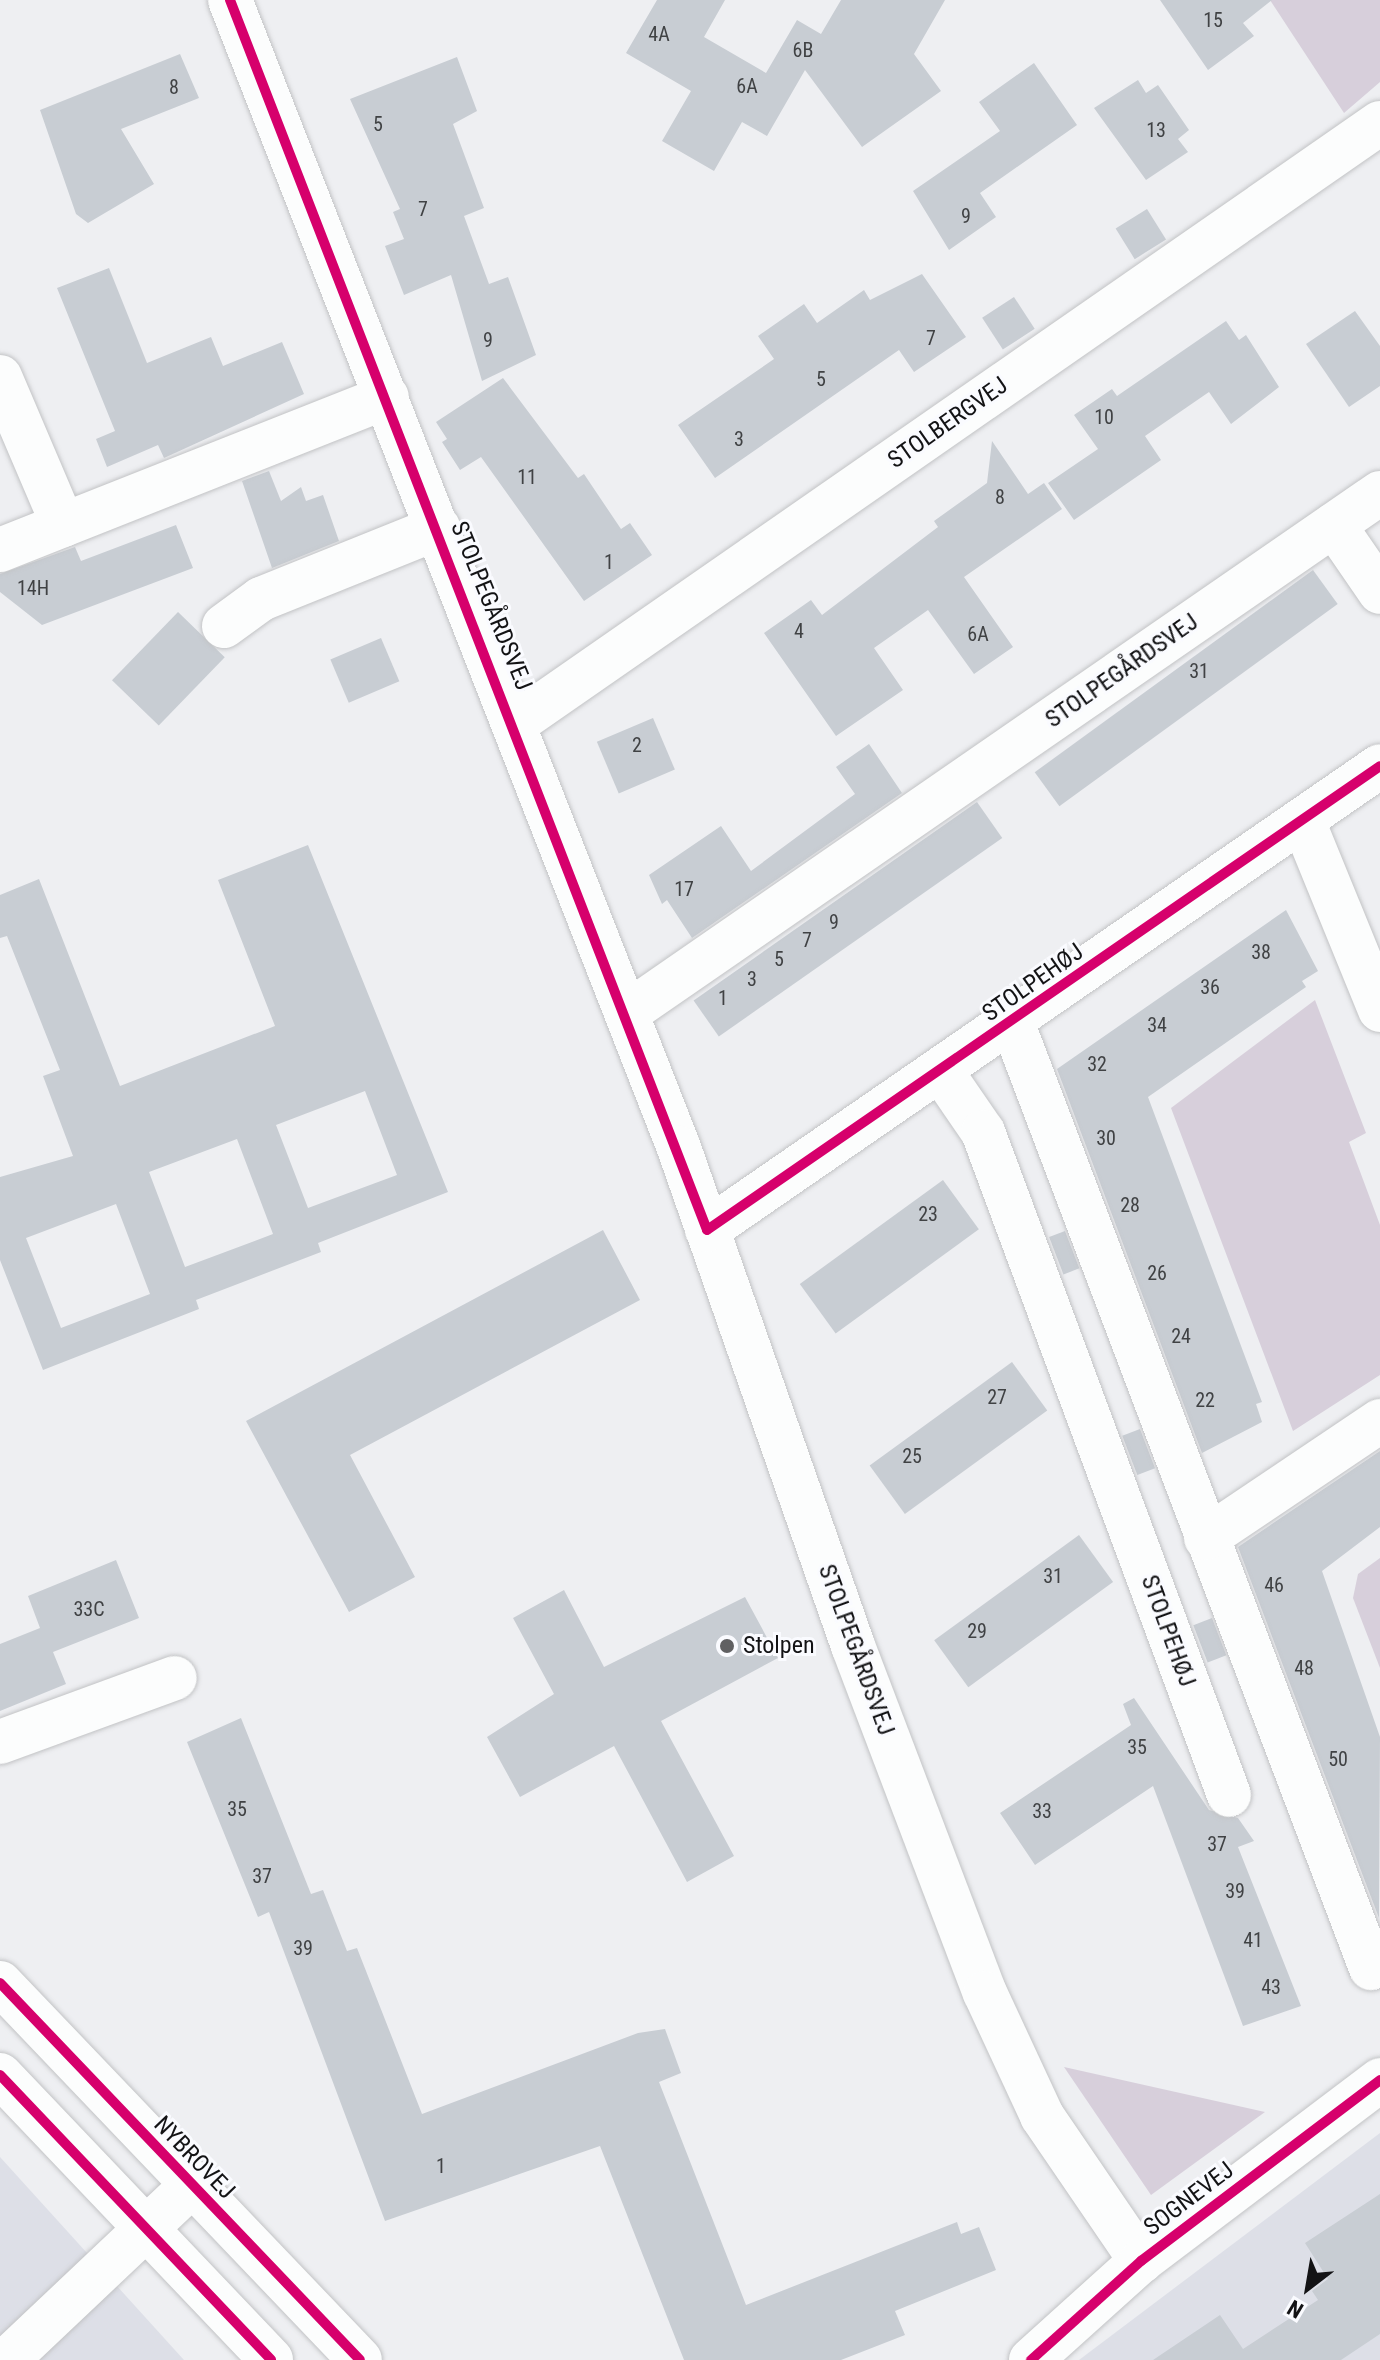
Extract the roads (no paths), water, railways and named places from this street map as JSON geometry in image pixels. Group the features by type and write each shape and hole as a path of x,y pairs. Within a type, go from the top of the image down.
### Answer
{"street":[{"name":"STOLPEGÅRDSVEJ","path":"230,0 516,723 627,1013 985,1993 1042,2116 1141,2261"},
{"name":"STOLBERGVEJ","path":"516,723 1380,123"},
{"path":"0,377 63,525"},
{"path":"0,550 387,397"},
{"name":"STOLPEGÅRDSVEJ","path":"627,1013 1380,493"},
{"path":"1334,525 1380,592"},
{"path":"224,626 261,599 438,528"},
{"name":"STOLPEHØJ","path":"707,1230 1380,766"},
{"path":"1303,821 1380,1010"},
{"name":"STOLPEHØJ","path":"1012,1022 1371,1968"},
{"name":"STOLPEHØJ","path":"941,1071 983,1132 1229,1795"},
{"path":"1206,1538 1380,1421"},
{"path":"0,1742 175,1678"},
{"name":"NYBROVEJ","path":"0,1983 360,2360"},
{"path":"0,2075 271,2360"},
{"name":"SOGNEVEJ","path":"1031,2360 1141,2261 1380,2080"},
{"path":"7,2360 148,2233 192,2185"}],"place":[{"name":"Stolpen","path":"727,1646"}]}
